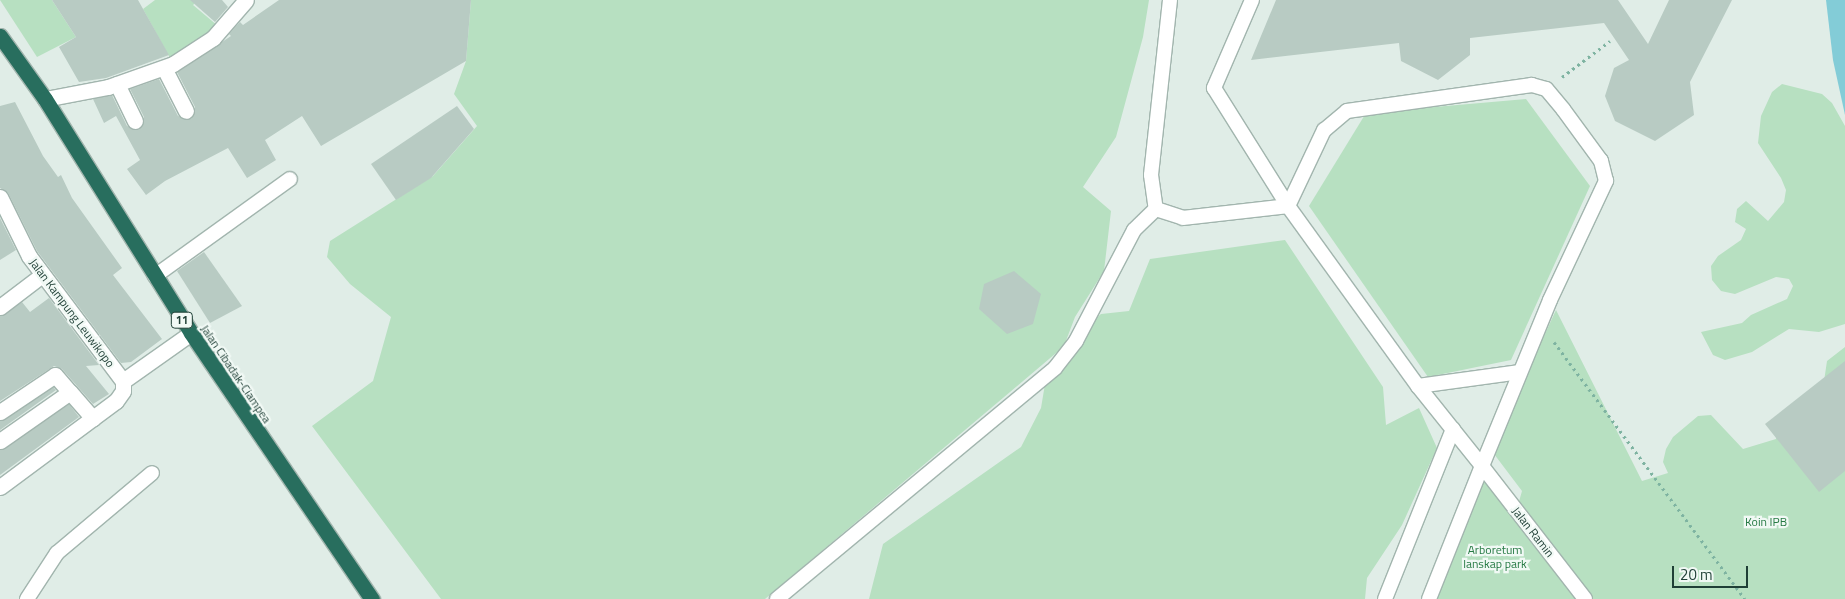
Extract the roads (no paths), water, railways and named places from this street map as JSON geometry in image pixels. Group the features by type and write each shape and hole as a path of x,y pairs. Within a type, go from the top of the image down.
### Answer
{"highway":[{"name":"Jalan Cibadak-Ciampea","path":"0,36 45,99 191,333 372,599"}],"street":[{"path":"45,99 117,84 164,68 212,38 246,0"},
{"path":"164,68 186,111"},
{"path":"117,84 135,120"},
{"name":"Jalan Kampung Leuwikopo","path":"0,196 5,223 123,381 191,333"},
{"path":"0,307 42,275"},
{"path":"0,412 55,375 93,418"},
{"path":"0,487 116,401 123,391 123,381"},
{"path":"0,441 70,392"}],"lane":[{"path":"1156,209 1151,176 1170,0"},
{"name":"Jalan Ramin","path":"1252,0 1214,88 1288,206 1418,386 1585,599"},
{"path":"1156,209 1183,218 1288,206 1324,130 1347,111 1516,86 1546,89 1601,161 1606,181 1540,323 1429,599"},
{"path":"155,276 290,179"},
{"path":"777,599 1055,368 1076,341 1134,230 1156,209"},
{"path":"1418,386 1520,372"},
{"path":"1385,599 1453,430"},
{"path":"27,599 57,553 152,472"}],"water":[{"path":"1826,0 1845,0 1845,115 1833,60"}],"park label":[{"name":"Koin IPB","path":"1766,522"},
{"name":"Arboretum lanskap park","path":"1495,557"}]}
